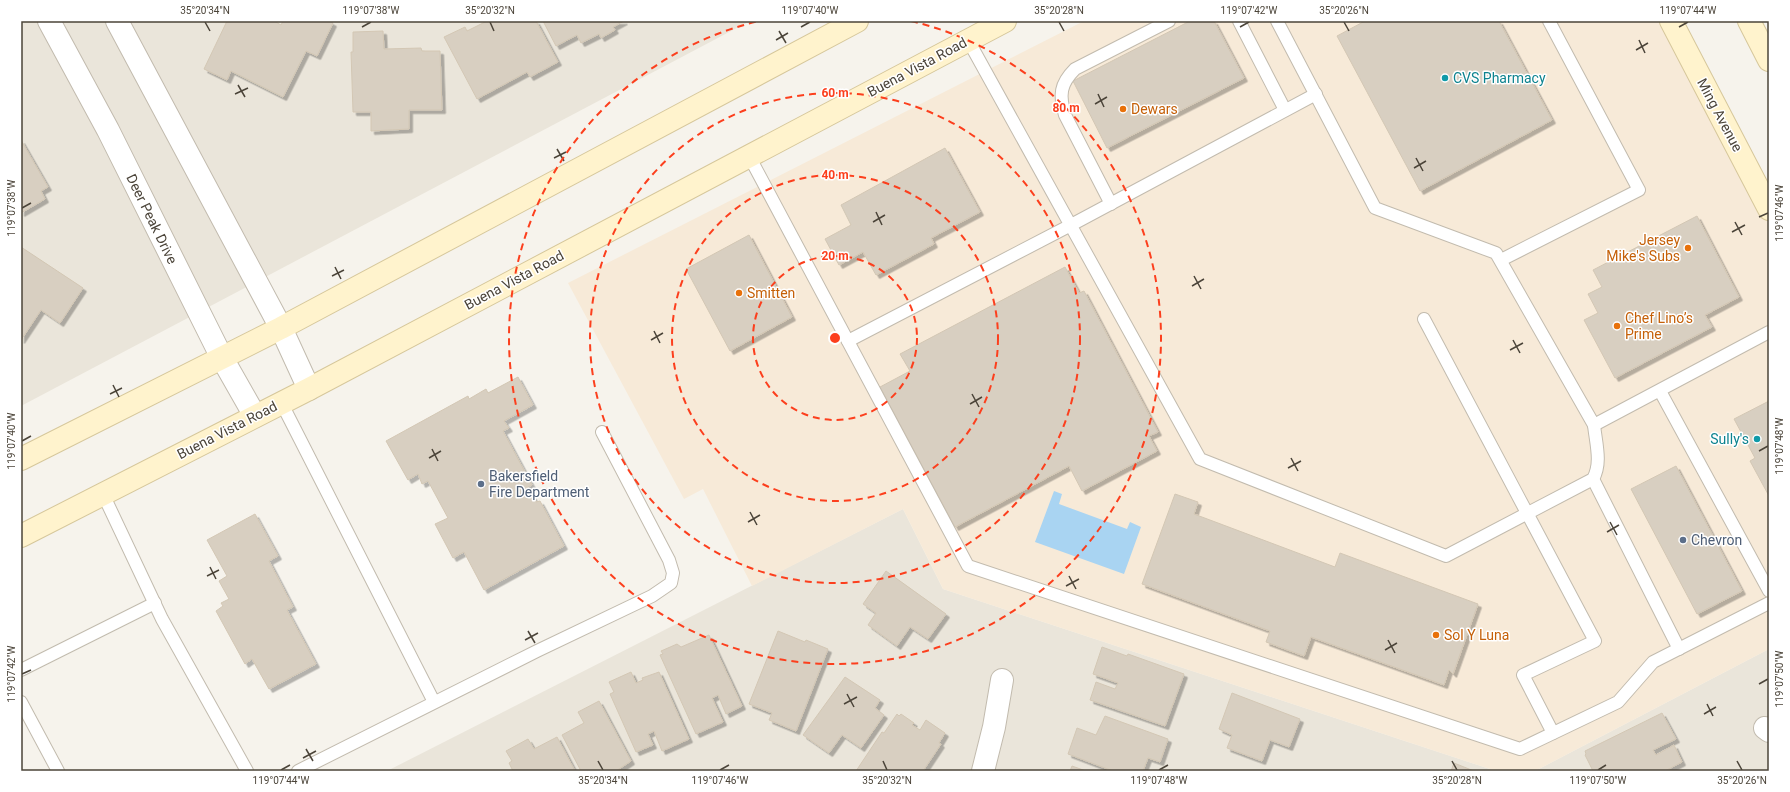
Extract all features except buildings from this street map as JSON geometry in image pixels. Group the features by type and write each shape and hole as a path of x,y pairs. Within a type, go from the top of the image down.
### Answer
{"main road":[{"path":"21,459 281,328 857,21"},
{"name":"Buena Vista Road","path":"21,536 309,388 749,156 977,32 1005,21"},
{"name":"Ming Avenue","path":"1671,21 1769,209"},
{"path":"1749,21 1769,60"}],"street":[{"name":"Deer Peak Drive","path":"49,21 108,130 222,358 255,416"},
{"path":"118,21 281,328 309,388"},
{"path":"983,771 994,727 1002,680"}],"lane":[{"path":"1111,204 1065,115 1062,103 1062,92 1065,79 1075,69 1169,21"},
{"path":"1239,21 1285,110"},
{"path":"977,32 1071,226 1200,459 1446,556 1593,479 1598,471 1599,463 1594,426 1496,252 1375,208 1277,21"},
{"path":"1501,260 1639,190 1549,21"},
{"path":"848,341 1071,226 1316,94"},
{"path":"749,156 968,566 1520,749 1618,702 1653,662 1769,603"},
{"path":"1424,319 1595,641 1523,675 1553,733"},
{"path":"1594,426 1769,332"},
{"path":"1660,391 1769,591"},
{"path":"281,402 434,702"},
{"path":"298,771 434,702 652,596 671,583 673,573 668,560 602,432"},
{"path":"1593,479 1679,649"},
{"path":"104,494 155,603 247,771"},
{"path":"21,670 155,603"},
{"path":"21,702 58,771"}],"shaded area":[{"path":"21,21 750,21 21,406"},
{"path":"1084,21 1665,21 1769,222 1769,649 1535,771 1496,771 943,589 903,509 752,586 703,489 684,499 568,283"},
{"path":"903,509 943,589 1496,771 387,771"},
{"path":"1769,649 1769,771 1535,771"}],"water":[{"path":"1054,491 1062,494 1059,504 1127,529 1130,522 1141,527 1124,574 1035,542"}],"place":[{"name":"CVS Pharmacy","path":"1445,78"},
{"name":"Dewars","path":"1123,109"},
{"name":"Jersey Mike's Subs","path":"1688,248"},
{"name":"Smitten","path":"739,293"},
{"name":"Chef Lino’s Prime","path":"1617,326"},
{"name":"Sully's","path":"1757,439"},
{"name":"Bakersfield Fire Department","path":"481,484"},
{"name":"Chevron","path":"1683,540"},
{"name":"Sol Y Luna","path":"1436,635"}]}
